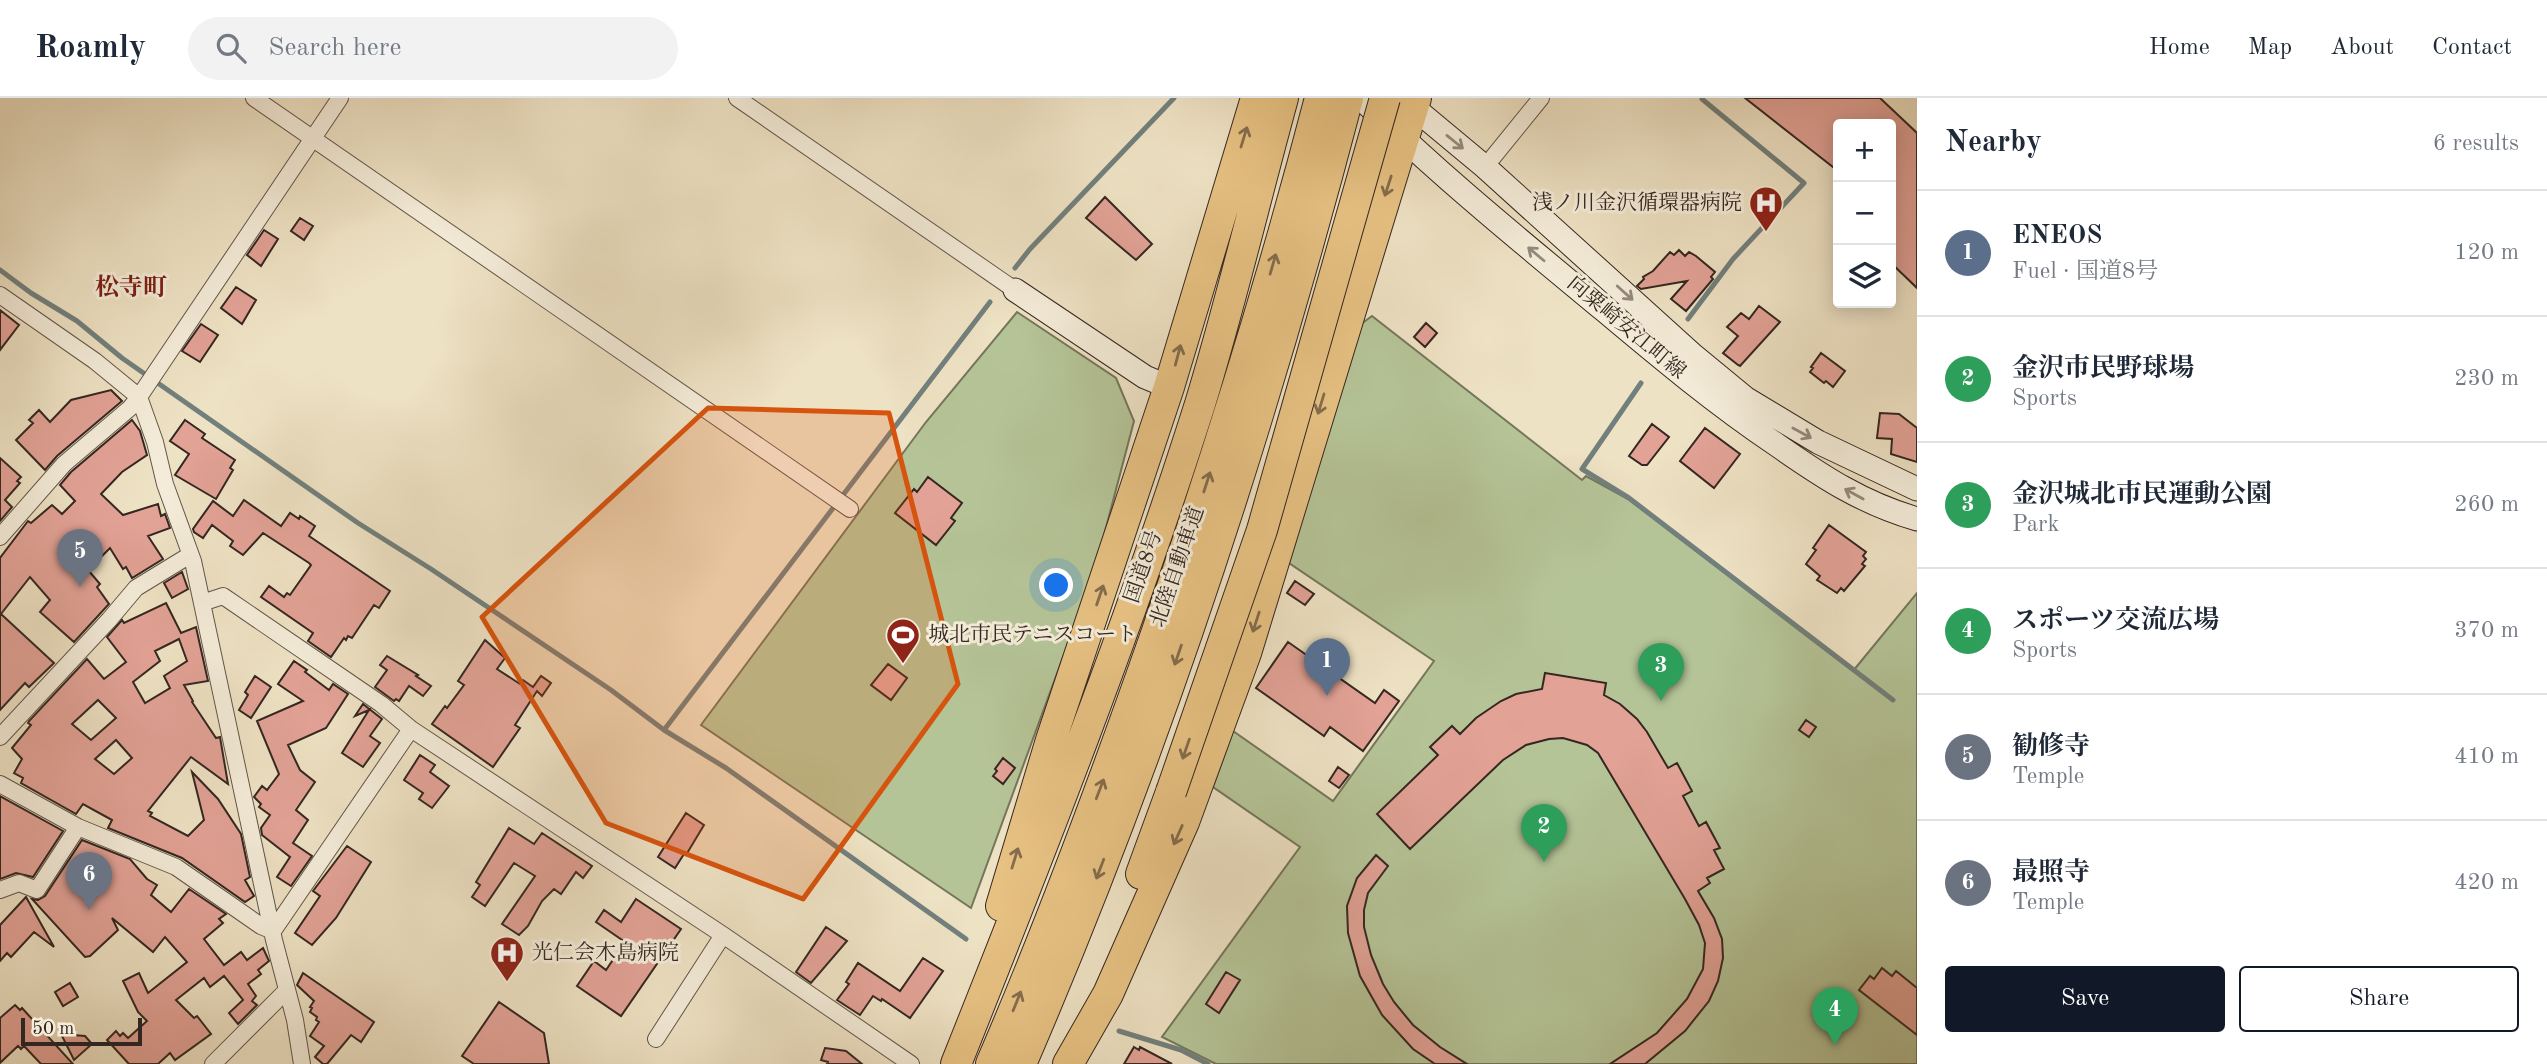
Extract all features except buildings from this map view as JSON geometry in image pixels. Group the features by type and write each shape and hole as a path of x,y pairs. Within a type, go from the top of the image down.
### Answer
{"highway":[{"path":"955,1064 1051,740 1169,387 1256,98"},
{"name":"国道8号","path":"955,1064 1036,864 1101,693 1200,403 1283,98"},
{"name":"北陸自動車道","path":"991,1064 1065,883 1186,547 1238,384 1320,98"},
{"name":"北陸自動車道","path":"1021,1064 1106,852 1213,557 1265,392 1348,98"},
{"path":"1067,1064 1171,792 1262,530 1385,98"},
{"path":"1067,1064 1108,994 1178,835 1232,691 1273,568 1294,490 1403,140 1411,101"}],"main road":[{"name":"向粟崎安江町線","path":"1361,98 1403,140 1517,238 1725,409 1809,468 1859,498 1917,519"},
{"name":"向粟崎安江町線","path":"1411,101 1694,356 1745,398 1818,442 1917,489"},
{"path":"1014,290 1145,377 1169,387"}],"street":[{"path":"254,98 842,504"},
{"path":"0,537 64,464 130,408 340,98"},
{"path":"737,98 1014,290"},
{"path":"1485,167 1541,98"},
{"path":"0,295 142,391 165,484 190,555 202,603 286,991 295,1020 302,1064"},
{"path":"0,737 136,588 190,555"},
{"path":"202,603 223,596 381,704 411,729 723,935 911,1064"},
{"path":"273,931 411,729"},
{"path":"0,784 78,827 176,867 261,926 273,931"},
{"path":"0,890 19,883 37,890 78,827"},
{"path":"656,1039 723,935"},
{"path":"213,1064 286,991"}],"highlighted area":[{"path":"708,408 889,413 958,684 803,899 606,823 482,617"}],"green space":[{"name":"城北市民テニスコート","path":"1017,312 1116,378 1134,421 1103,539 1082,605 971,908 701,725 926,422"},
{"path":"1372,316 1582,480 1586,476 1628,499 1853,671 1917,593 1917,1064 1216,1064 1162,1037 1300,847 1213,787 1233,731 1333,801 1434,661 1289,563 1361,324"}],"waterway":[{"path":"1015,268 1174,98"},
{"path":"1688,319 1733,259 1804,183 1702,99"},
{"path":"0,270 77,321 122,358 358,523 611,690 664,730 726,768 966,939"},
{"path":"664,730 990,302"},
{"path":"1641,383 1582,469 1629,498 1893,700"},
{"path":"1119,1031 1181,1050 1208,1064"}],"place":[{"name":"浅ノ川金沢循環器病院","path":"1766,233"},
{"name":"勧修寺","path":"80,587"},
{"name":"城北市民テニスコート","path":"903,665"},
{"name":"ENEOS","path":"1327,696"},
{"name":"金沢城北市民運動公園","path":"1661,701"},
{"name":"金沢市民野球場","path":"1544,862"},
{"name":"最照寺","path":"89,910"},
{"name":"光仁会木島病院","path":"507,983"},
{"name":"スポーツ交流広場","path":"1835,1045"}],"district":[{"name":"松寺町","path":"131,289"}]}
